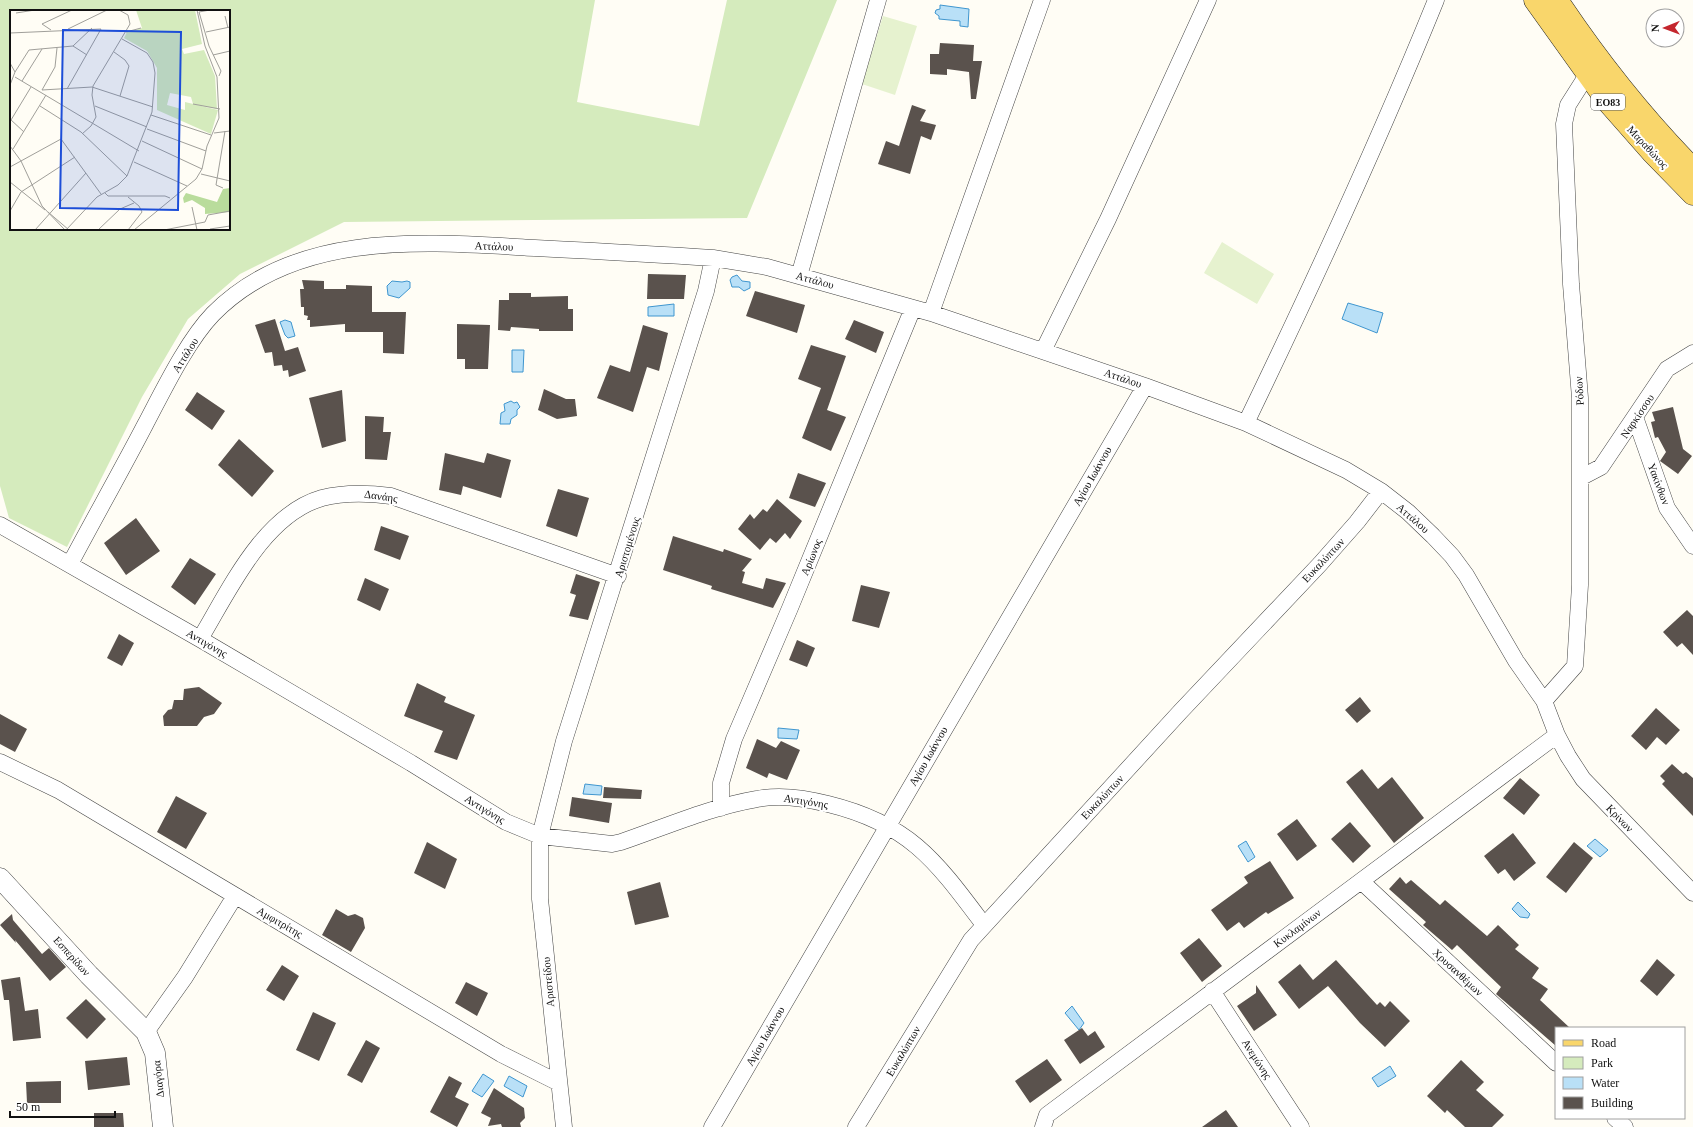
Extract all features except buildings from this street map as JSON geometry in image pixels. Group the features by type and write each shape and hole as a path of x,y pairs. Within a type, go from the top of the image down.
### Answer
{"main road":[{"name":"Μαραθώνος","path":"1535,0 1587,75 1647,146 1693,194"},
{"name":"Μαραθώνος","path":"1557,0 1589,48 1621,90 1693,169"}],"street":[{"path":"799,276 878,0"},
{"path":"931,313 1042,0"},
{"path":"1043,351 1108,219 1208,0"},
{"path":"1246,423 1294,324 1394,104 1436,0"},
{"name":"Ρόδων","path":"1544,701 1575,666 1580,584 1580,398 1571,284 1564,124 1568,105 1587,75"},
{"name":"Αττάλου","path":"70,564 168,381 204,325 236,295 287,265 339,250 392,244 513,246 713,258 753,264 931,313 1145,386 1246,423 1346,470 1381,491 1408,512 1452,556 1466,575 1516,661 1544,701 1557,735"},
{"name":"Αριστομένους","path":"540,836 564,741 618,576 706,291 713,258"},
{"name":"Αρίωνος","path":"721,808 721,783 734,739 790,608 913,308"},
{"name":"Ναρκίσσου","path":"1580,478 1601,467 1667,369 1693,353"},
{"name":"Αγίου Ιωάννου","path":"712,1127 1145,386"},
{"name":"Υακίνθων","path":"1635,417 1667,508 1693,546"},
{"name":"Ευκαλύπτων","path":"856,1127 964,949 984,925 1180,712 1325,558 1357,522 1381,491"},
{"name":"Δανάης","path":"200,639 243,566 275,528 306,505 335,495 360,493 391,496 618,576"},
{"name":"Αντιγόνης","path":"1,523 411,763 484,809 515,826 540,836 612,844 721,808 756,799 792,798 845,809 888,825 912,841 937,864 984,925"},
{"name":"Κυκλαμίνων","path":"1043,1127 1047,1115 1557,735"},
{"name":"Κρίνων","path":"1557,735 1568,756 1583,779 1693,893"},
{"name":"Αμφιτρίτης","path":"0,762 58,790 501,1054 560,1083"},
{"name":"Αριστείδου","path":"540,836 540,899 564,1127"},
{"name":"Εσπερίδων","path":"0,878 89,975 146,1032"},
{"name":"Χρυσανθέμων","path":"1361,881 1555,1062"},
{"path":"146,1032 186,977 235,896"},
{"name":"Ανεμώνης","path":"1212,991 1301,1127"},
{"name":"Διαγόρα","path":"146,1032 155,1053 163,1127"},
{"path":"1616,1119 1625,1127"}],"green space":[{"path":"0,0 595,0 577,102 699,126 727,0 837,0 747,218 344,222 240,274 188,319 142,397 67,547 9,518 0,486"},
{"path":"883,16 917,26 895,95 862,84"},
{"path":"1222,242 1274,274 1257,304 1204,273"}],"water":[{"path":"940,5 969,9 968,27 960,26 960,21 939,19 939,16 935,13 936,10 940,9"},
{"path":"737,275 742,281 750,282 750,288 744,291 739,287 732,287 730,280 732,277"},
{"path":"392,281 410,282 410,288 399,298 388,295 387,286"},
{"path":"1348,303 1383,313 1377,333 1342,319"},
{"path":"674,304 674,316 648,316 648,307"},
{"path":"285,320 291,322 295,336 288,338 285,335 280,322"},
{"path":"512,350 524,350 523,372 512,372"},
{"path":"511,401 514,403 517,402 520,407 517,410 517,415 511,419 510,424 500,424 501,413 505,411 504,404"},
{"path":"778,728 799,730 797,739 778,738"},
{"path":"585,784 602,786 601,795 583,794"},
{"path":"1595,839 1608,850 1600,857 1587,846"},
{"path":"1246,841 1255,857 1248,862 1238,846"},
{"path":"1518,902 1530,914 1528,918 1520,917 1512,909"},
{"path":"1072,1006 1084,1023 1079,1030 1065,1013"},
{"path":"1390,1066 1396,1076 1378,1087 1372,1078"},
{"path":"483,1074 494,1081 482,1097 472,1091"},
{"path":"509,1076 527,1086 523,1097 504,1086"}]}
